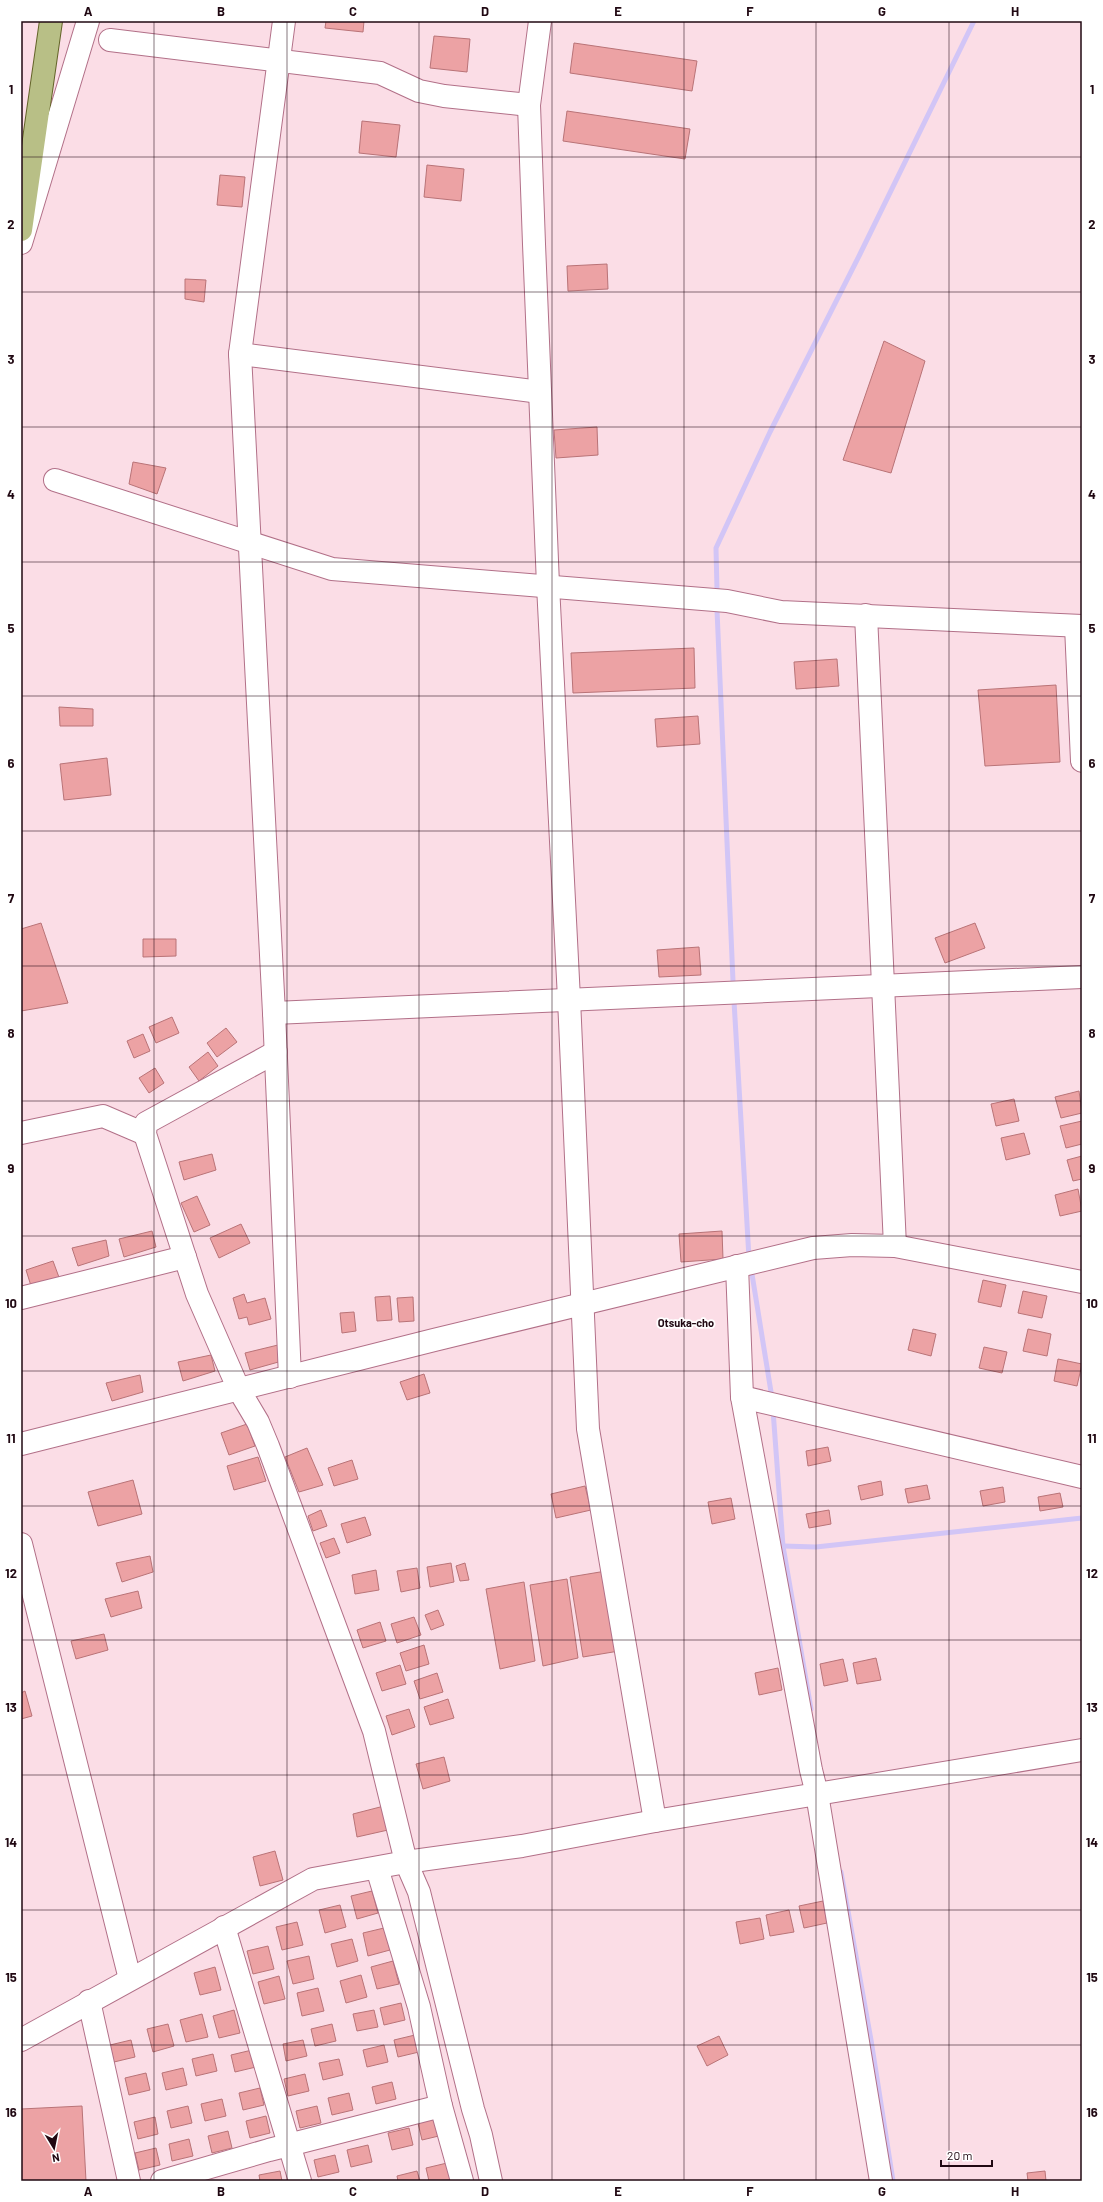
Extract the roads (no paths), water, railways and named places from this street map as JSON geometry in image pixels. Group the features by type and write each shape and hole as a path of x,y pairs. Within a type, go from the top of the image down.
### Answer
{"main road":[{"path":"21,230 50,21"}],"street":[{"path":"21,242 88,21"},
{"path":"284,21 240,354 276,1052 290,1377"},
{"path":"540,21 529,105 548,585 569,999 588,1429 655,1821"},
{"path":"110,40 380,73 419,91 444,96 529,105"},
{"path":"240,354 540,392"},
{"path":"55,480 250,541 332,569 727,600 782,612 1079,626 1082,761"},
{"path":"866,615 895,1246"},
{"path":"274,1013 1082,977"},
{"path":"276,1052 146,1123 145,1134 197,1294 238,1390 258,1422 268,1446 374,1731 406,1862 419,1892 473,2109 481,2135 491,2181"},
{"path":"21,1133 103,1116 145,1134"},
{"path":"21,1444 813,1248 852,1245 895,1246 1082,1282"},
{"path":"21,1298 185,1257"},
{"path":"737,1266 742,1397 811,1770 817,1794 881,2181"},
{"path":"742,1397 1082,1477"},
{"path":"21,1544 130,1979"},
{"path":"21,2040 89,2001 313,1879 406,1862 522,1846 655,1821 1082,1750"},
{"path":"377,1868 419,2007 441,2106 462,2181"},
{"path":"224,1927 300,2181"},
{"path":"89,2001 129,2181"},
{"path":"162,2181 290,2144 441,2106"}],"waterway":[{"path":"717,590 716,548 770,432 860,254 974,21"},
{"path":"717,610 733,981"},
{"path":"734,1001 749,1258"},
{"path":"751,1268 772,1398"},
{"path":"773,1410 783,1546 811,1709"},
{"path":"783,1546 816,1547 1082,1518"},
{"path":"841,1872 871,2040 893,2181"}],"district":[{"name":"Otsuka-cho","path":"686,1323"}]}
